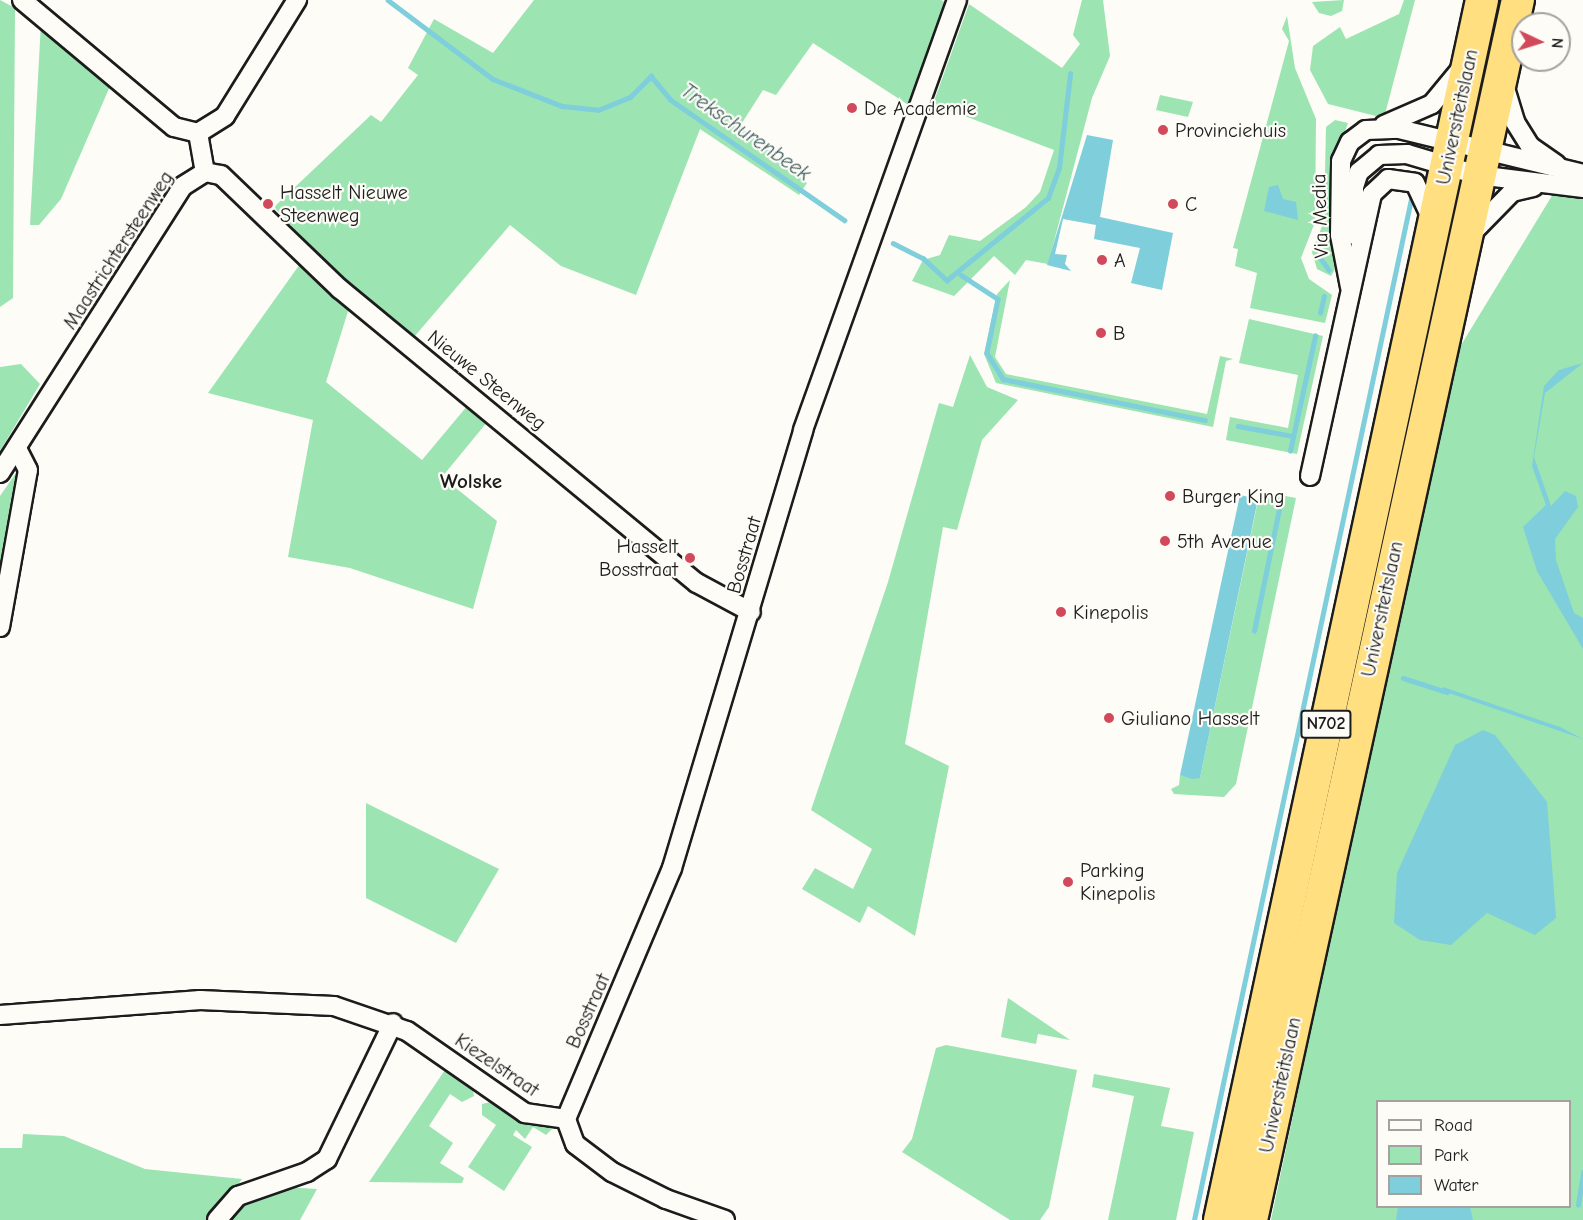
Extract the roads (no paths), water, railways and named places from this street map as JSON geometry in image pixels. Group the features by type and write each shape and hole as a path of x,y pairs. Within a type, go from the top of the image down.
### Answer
{"highway":[{"name":"Universiteitslaan","path":"1220,1220 1482,0"},
{"name":"Universiteitslaan","path":"1251,1220 1459,254 1518,0"}],"street":[{"path":"22,0 174,127 198,133 225,116 297,0"},
{"name":"Bosstraat","path":"566,1119 672,868 751,612 803,430 957,0"},
{"path":"1380,126 1432,104 1469,58"},
{"path":"1502,73 1515,122 1530,146 1562,169"},
{"name":"Via Media","path":"1352,282 1340,236 1341,161 1357,136 1380,126 1481,162"},
{"name":"Maastrichtersteenweg","path":"0,473 183,186 205,172 198,133"},
{"name":"Via Media","path":"1352,282 1354,187 1363,167 1393,153 1449,152 1481,162"},
{"path":"1481,162 1562,169 1583,174"},
{"path":"1481,162 1539,185 1583,188"},
{"name":"Nieuwe Steenweg","path":"205,172 221,175 339,289 697,583 751,612"},
{"name":"Via Media","path":"1310,476 1368,206 1382,182 1399,177 1415,183 1433,227"},
{"path":"1459,254 1493,207 1512,192 1539,185"},
{"path":"0,627 28,470 17,448"},
{"name":"Kiezelstraat","path":"0,1015 260,1000 334,1006 393,1023 525,1113 566,1119"},
{"path":"217,1220 238,1196 307,1172 327,1159 393,1023"},
{"path":"566,1119 575,1144 612,1172 666,1199 725,1220"}],"water":[{"path":"1087,135 1113,140 1100,217 1173,233 1162,290 1131,283 1140,248 1094,239 1096,225 1063,219 1055,254 1067,255 1065,264 1071,271 1047,265"},
{"path":"1278,185 1283,199 1296,202 1298,220 1264,211 1269,187"},
{"path":"1583,363 1545,393 1534,457 1551,506 1565,491 1576,496 1578,507 1555,539 1556,560 1574,613 1583,618 1583,649 1537,571 1523,527 1546,505 1532,466 1544,386 1559,370"},
{"path":"1240,495 1258,499 1200,778 1192,779 1180,775"},
{"path":"1443,687 1560,727 1583,739 1443,691"},
{"path":"1483,730 1495,735 1547,802 1556,918 1535,935 1487,913 1451,945 1420,940 1394,923 1397,873 1455,745"},
{"path":"1398,1208 1470,1208 1473,1220 1396,1220"}],"waterway":[{"name":"Trekschurenbeek","path":"388,0 493,79 562,106 598,110 630,97 651,76 671,100 844,220"},
{"name":"Trekschurenbeek","path":"893,243 923,258 947,280 1048,198 1059,168 1070,74"},
{"path":"1194,1220 1412,194"},
{"path":"1319,256 1329,270"},
{"name":"Trekschurenbeek","path":"961,275 998,299 987,353 1003,379 1205,420"},
{"path":"1320,313 1324,296"},
{"path":"1290,451 1315,336"},
{"name":"Trekschurenbeek","path":"1238,426 1293,436"},
{"name":"Trekschurenbeek","path":"1254,631 1280,504"},
{"name":"Trekschurenbeek","path":"1403,678 1447,692"},
{"path":"1578,1205 1583,1172"}],"place":[{"name":"De Academie","path":"852,108"},
{"name":"Provinciehuis","path":"1163,130"},
{"name":"Hasselt Nieuwe Steenweg","path":"268,204"},
{"name":"C","path":"1173,204"},
{"name":"A","path":"1102,260"},
{"name":"B","path":"1101,333"},
{"name":"Burger King","path":"1170,496"},
{"name":"5th Avenue","path":"1165,541"},
{"name":"Hasselt Bosstraat","path":"690,558"},
{"name":"Kinepolis","path":"1061,612"},
{"name":"Giuliano Hasselt","path":"1109,718"},
{"name":"Parking Kinepolis","path":"1068,882"}],"district":[{"name":"Wolske","path":"471,481"}]}
